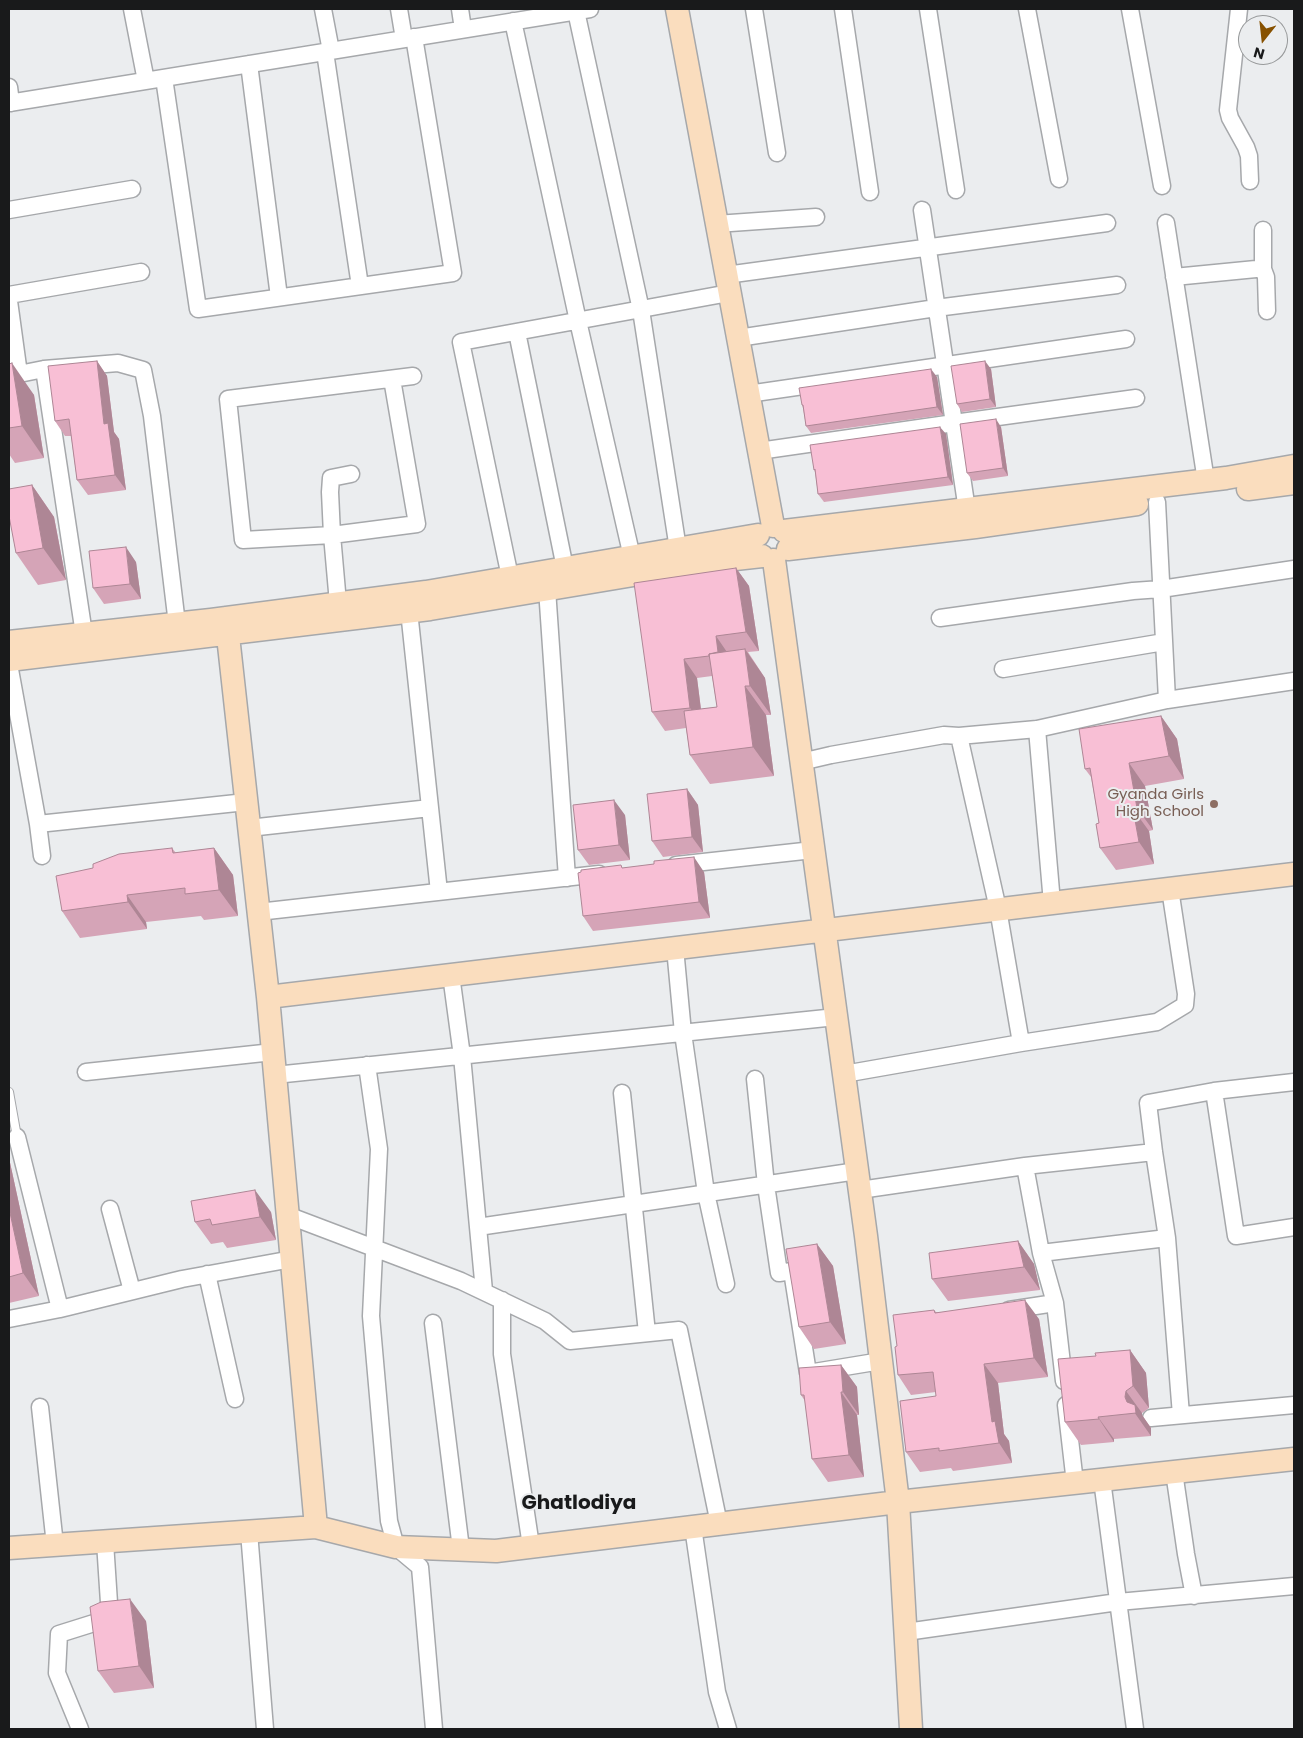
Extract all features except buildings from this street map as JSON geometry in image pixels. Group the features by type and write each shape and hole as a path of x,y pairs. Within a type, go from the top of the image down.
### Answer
{"street":[{"path":"132,9 146,81"},
{"path":"323,9 360,286"},
{"path":"164,78 198,309 453,273 409,38 399,9"},
{"path":"460,9 463,30"},
{"path":"676,9 759,451 859,1180 887,1327 881,1362 898,1502 911,1729"},
{"path":"754,9 777,153"},
{"path":"843,9 870,192"},
{"path":"928,9 956,190"},
{"path":"1027,9 1059,179"},
{"path":"1130,9 1162,186"},
{"path":"1239,9 1228,110 1230,118 1246,147 1250,181"},
{"path":"9,98 146,81 463,30 518,17 583,10 641,310 678,549"},
{"path":"518,17 578,321 632,557"},
{"path":"249,64 279,298"},
{"path":"9,210 132,189"},
{"path":"922,210 967,510"},
{"path":"716,224 816,217"},
{"path":"510,577 461,342 641,310 728,284 927,248 1107,223"},
{"path":"1166,223 1206,481"},
{"path":"1263,230 1263,270 1266,277 1267,311"},
{"path":"1174,277 1256,269 1263,270"},
{"path":"9,295 141,272"},
{"path":"738,338 936,308 1117,285"},
{"path":"9,301 14,375 44,369 118,363 143,370 152,416 177,624"},
{"path":"517,332 566,568"},
{"path":"748,394 1126,339"},
{"path":"44,369 84,634"},
{"path":"392,379 417,524 332,535 243,540 228,399 413,376"},
{"path":"759,451 1136,398"},
{"path":"9,642 177,624 227,626 409,611 717,561 773,543 967,510 1206,481 1294,466"},
{"path":"338,603 332,535 331,478 351,474"},
{"path":"9,660 227,626 338,603 426,592 678,549 975,527 1294,483"},
{"path":"1156,502 1167,700"},
{"path":"940,618 1133,591 1161,589 1294,569"},
{"path":"547,589 567,878"},
{"path":"409,611 439,892"},
{"path":"227,626 268,997 316,1527"},
{"path":"1002,669 1164,642"},
{"path":"9,664 42,856"},
{"path":"801,762 944,735 959,736 1037,729 1167,700 1294,682"},
{"path":"1037,729 1052,903"},
{"path":"959,736 998,909 1020,1043"},
{"path":"38,824 246,802"},
{"path":"249,828 430,808"},
{"path":"660,867 813,850"},
{"path":"258,912 614,872"},
{"path":"268,997 1294,874"},
{"path":"844,1074 1020,1043 1157,1022 1184,1005 1186,994 1170,889"},
{"path":"675,948 683,1033 706,1193 726,1284"},
{"path":"451,975 462,1056 484,1291"},
{"path":"275,1075 836,1017"},
{"path":"86,1072 273,1052"},
{"path":"367,1066 379,1149 371,1316 389,1521 396,1547 420,1568 434,1729"},
{"path":"755,1079 766,1185 779,1273 792,1271 808,1373 881,1362"},
{"path":"1181,1415 1167,1238 1148,1103 1214,1091 1294,1082"},
{"path":"1214,1091 1236,1236 1294,1226"},
{"path":"622,1093 647,1333"},
{"path":"17,1137 60,1309"},
{"path":"478,1227 766,1185 859,1180 1025,1166 1154,1152"},
{"path":"1025,1166 1041,1253 1055,1303 1075,1483"},
{"path":"110,1209 132,1291"},
{"path":"288,1215 484,1291 545,1321 570,1341 679,1330 719,1524"},
{"path":"1041,1253 1167,1238"},
{"path":"9,1318 60,1309 207,1274 292,1259"},
{"path":"207,1274 235,1399"},
{"path":"502,1300 502,1354 531,1546"},
{"path":"996,1311 1055,1303"},
{"path":"433,1323 461,1550"},
{"path":"1151,1418 1294,1405"},
{"path":"40,1407 55,1545"},
{"path":"9,1548 316,1527 396,1547 496,1551 898,1502 1294,1459"},
{"path":"1174,1472 1194,1596"},
{"path":"1102,1480 1135,1729"},
{"path":"693,1527 717,1692 728,1729"},
{"path":"249,1532 265,1729"},
{"path":"80,1729 58,1673 59,1634 110,1618 105,1542"},
{"path":"906,1632 1118,1602 1294,1586"}],"lane":[{"path":"9,1092 17,1137"}],"place":[{"name":"Gyanda Girls High School","path":"1214,804"}],"district":[{"name":"Ghatlodiya","path":"579,1504"}]}
